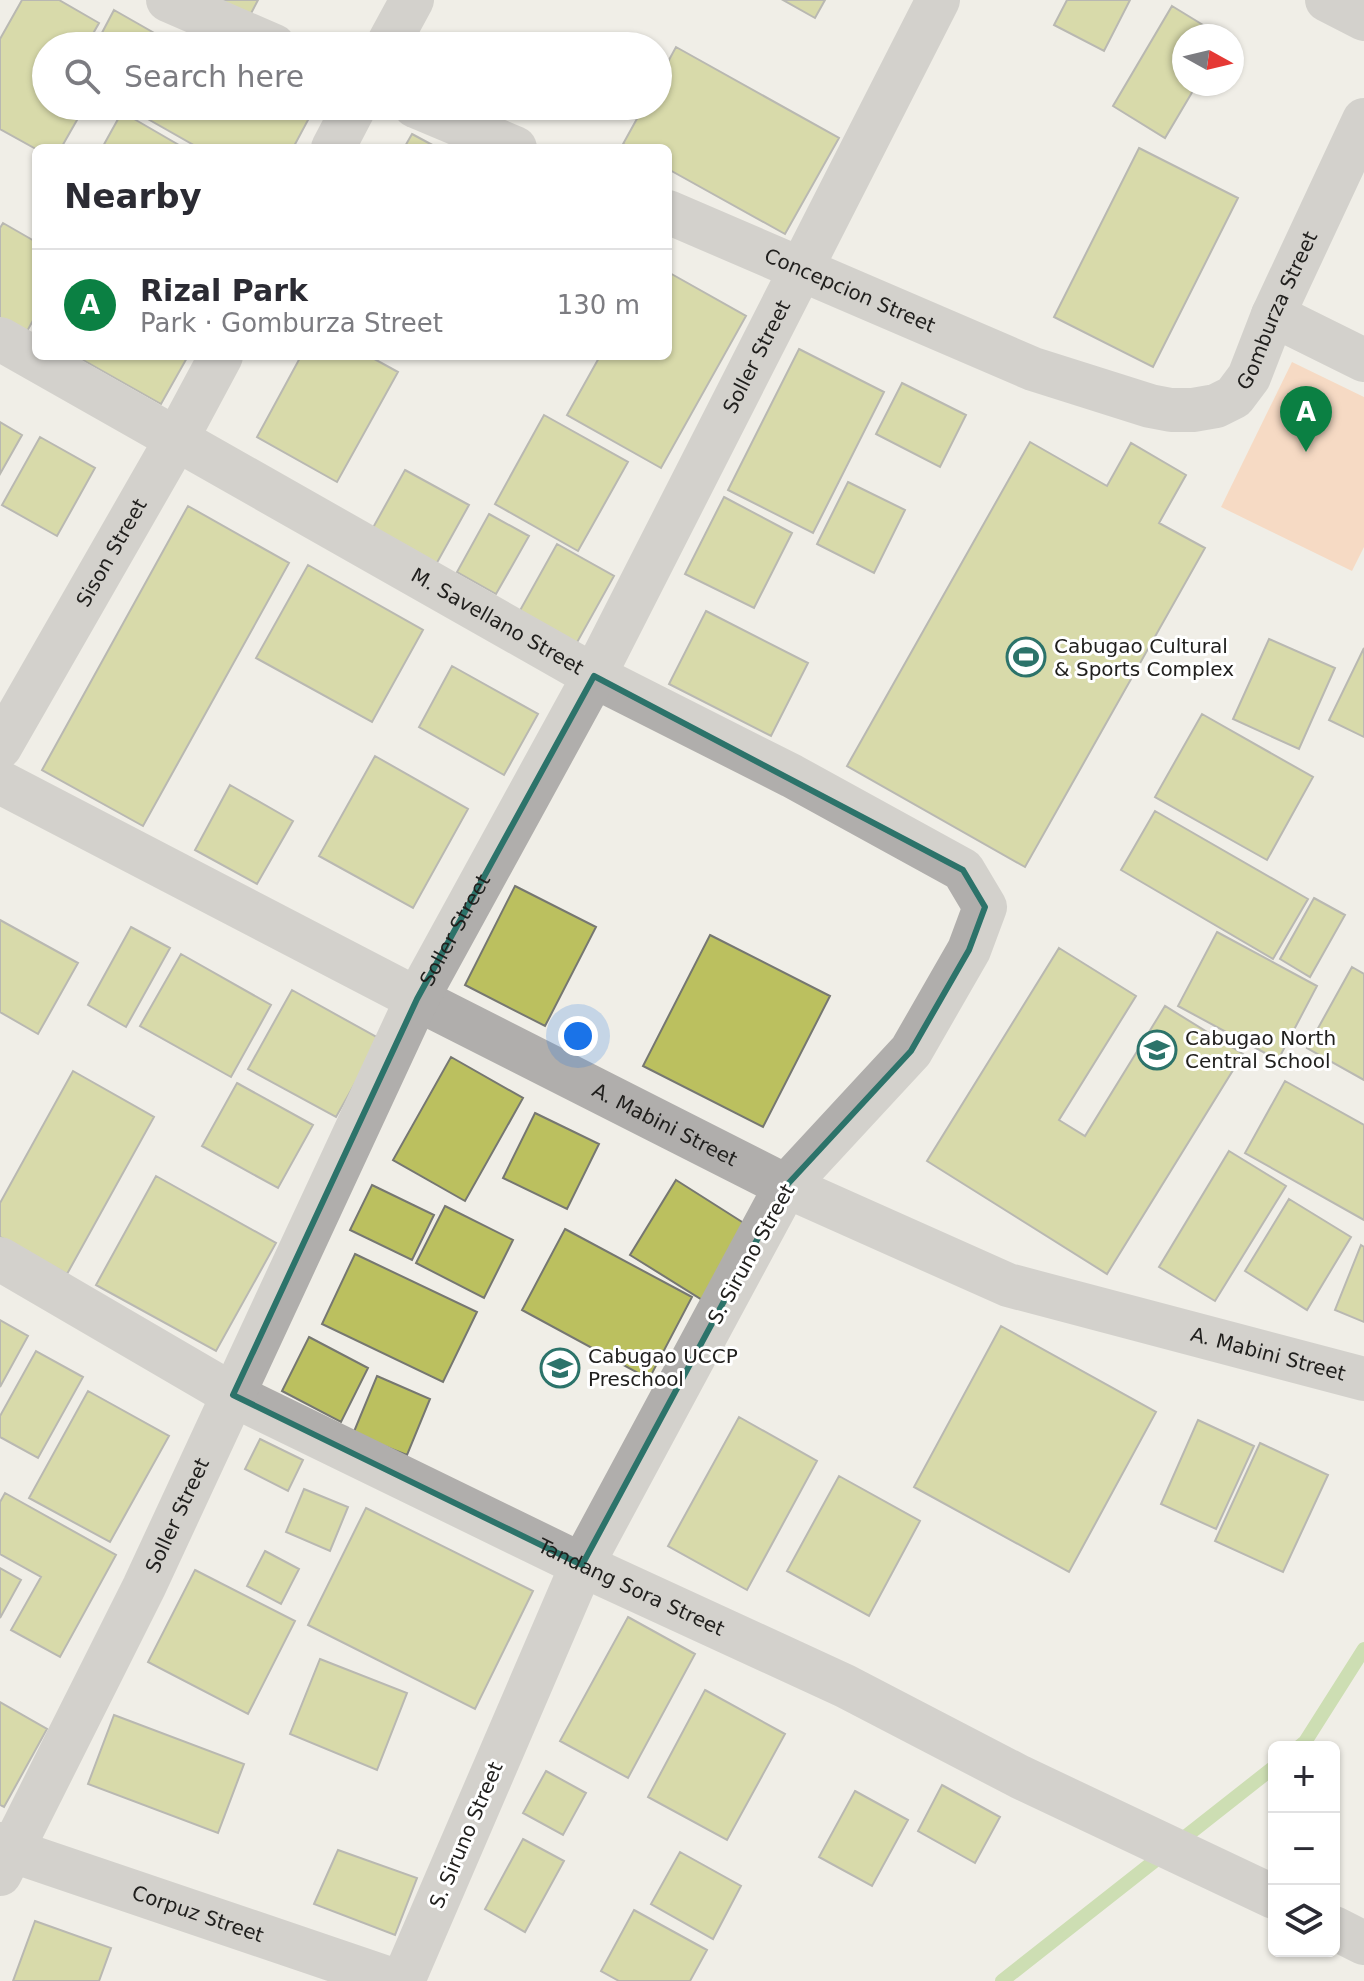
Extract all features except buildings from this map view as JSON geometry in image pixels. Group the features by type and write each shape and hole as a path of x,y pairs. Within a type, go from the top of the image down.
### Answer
{"street":[{"path":"168,0 242,32"},
{"path":"395,32 412,0"},
{"name":"Soller Street","path":"4,1856 144,1587 417,999 594,676 938,0"},
{"path":"1327,0 1364,19"},
{"path":"335,144 348,120"},
{"path":"448,120 505,144"},
{"name":"Gomburza Street","path":"1033,369 1171,410 1216,406 1234,397 1249,377 1273,315 1364,120"},
{"name":"Concepcion Street","path":"672,214 1033,369"},
{"path":"1273,315 1364,360"},
{"name":"M. Savellano Street","path":"0,339 32,357"},
{"name":"M. Savellano Street","path":"37,360 594,676 792,776 963,870 985,907"},
{"name":"Sison Street","path":"0,747 219,360"},
{"name":"A. Mabini Street","path":"0,782 786,1186 1008,1285 1364,1379"},
{"name":"S. Siruno Street","path":"403,1981 582,1565 786,1186 911,1051 969,950 985,907"},
{"name":"Tandang Sora Street","path":"0,1259 233,1395 582,1565 845,1686 1020,1777 1268,1894"},
{"name":"Corpuz Street","path":"4,1856 396,1981"},
{"path":"1340,1931 1364,1943"}],"highlighted area":[{"path":"594,676 963,870 985,907 969,950 911,1051 786,1186 582,1565 233,1395 417,999"}],"shaded area":[{"path":"1292,362 1364,397 1364,547 1352,571 1221,507"}],"waterway":[{"path":"1306,1741 1364,1649"},
{"path":"1002,1981 1268,1772"}],"place":[{"name":"Rizal Park","path":"1306,452"},
{"name":"Cabugao Cultural & Sports Complex","path":"1026,657"},
{"name":"Cabugao North Central School","path":"1157,1050"},
{"name":"Cabugao UCCP Preschool","path":"560,1368"}]}
